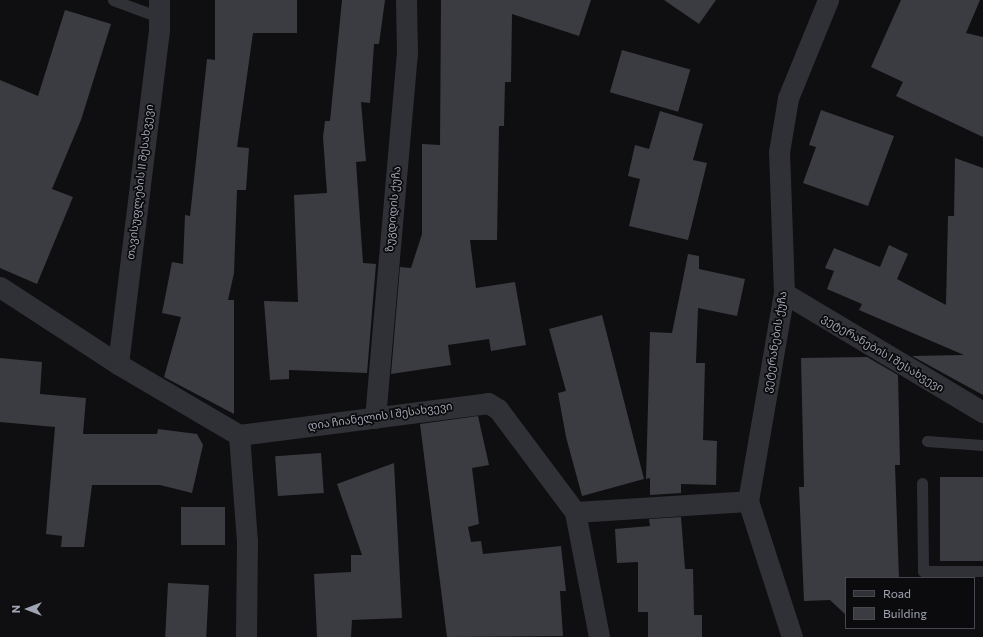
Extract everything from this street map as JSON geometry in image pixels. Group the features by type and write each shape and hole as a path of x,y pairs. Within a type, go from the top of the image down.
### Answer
{"street":[{"name":"ზუგდიდის ქუჩა","path":"376,418 406,53 406,0"},
{"name":"ვეტერანების ქუჩა","path":"792,637 748,501 784,293 779,152 788,98 828,0"},
{"name":"თავისუფლების II შესახვევი","path":"118,364 159,9"},
{"path":"0,287 118,364 239,435 247,541 246,637"},
{"name":"ვეტერანების I შესახვევი","path":"784,293 983,412"},
{"name":"დია ჩიანელის I შესახვევი","path":"239,435 488,403 498,409 575,512"},
{"path":"599,637 575,512 748,501"}],"lane":[{"path":"113,0 159,9"},
{"path":"927,441 983,445"},
{"path":"922,483 923,571 983,571"}],"building":[{"path":"215,0 297,0 297,33 253,33 237,147 249,148 246,190 237,190 234,273 228,300 234,300 234,414 164,377 181,317 162,313 172,262 183,264 185,215 190,216 207,59 215,60"},
{"path":"342,0 385,0 379,44 374,44 370,103 361,102 366,161 356,162 363,263 376,264 367,373 289,370 289,379 270,380 264,301 298,302 294,195 327,193 323,137 325,121 330,121"},
{"path":"441,0 591,0 579,36 512,14 511,82 505,82 504,126 499,126 497,240 470,240 476,288 515,282 526,345 491,351 489,339 448,345 451,365 391,374 400,267 411,268 422,234 422,144 440,145"},
{"path":"664,0 716,0 699,24"},
{"path":"901,0 980,0 966,33 983,37 983,137 896,96 903,82 871,67"},
{"path":"65,10 111,24 81,120 52,189 73,197 37,284 0,268 0,80 38,96"},
{"path":"622,50 690,70 678,112 610,92"},
{"path":"821,110 894,136 868,206 803,183 816,147 809,145"},
{"path":"660,111 703,124 693,160 707,163 688,240 629,226 640,179 628,176 635,145 649,149"},
{"path":"955,158 983,168 983,395 912,356 964,355 859,310 862,304 827,289 834,271 825,268 834,248 880,267 889,245 908,254 897,279 946,305 948,216 954,216"},
{"path":"688,254 699,256 699,269 745,279 737,316 698,308 696,363 705,363 703,440 717,441 716,485 681,484 681,493 650,495 650,478 646,479 650,332 672,333"},
{"path":"602,315 644,479 582,496 566,437 558,393 566,391 549,329"},
{"path":"867,357 898,375 900,465 895,465 899,577 845,577 845,614 830,600 804,601 799,487 804,487 801,358"},
{"path":"0,358 42,362 40,394 86,398 83,434 157,434 158,429 197,434 203,445 192,493 160,485 92,485 84,547 61,547 62,536 46,534 55,427 0,422"},
{"path":"478,416 489,465 472,468 479,524 468,527 471,542 481,541 483,554 561,546 566,591 560,591 563,636 447,637 420,424"},
{"path":"321,453 324,493 278,496 275,456"},
{"path":"394,463 402,618 352,620 351,637 317,637 314,574 351,572 351,555 362,555 337,484"},
{"path":"940,477 983,477 983,561 940,561"},
{"path":"181,507 225,507 225,545 181,545"},
{"path":"681,517 685,569 693,569 694,615 702,615 702,637 648,637 648,612 638,612 638,562 617,563 615,529 650,526 649,519"},
{"path":"168,583 209,585 206,637 165,637"}]}
